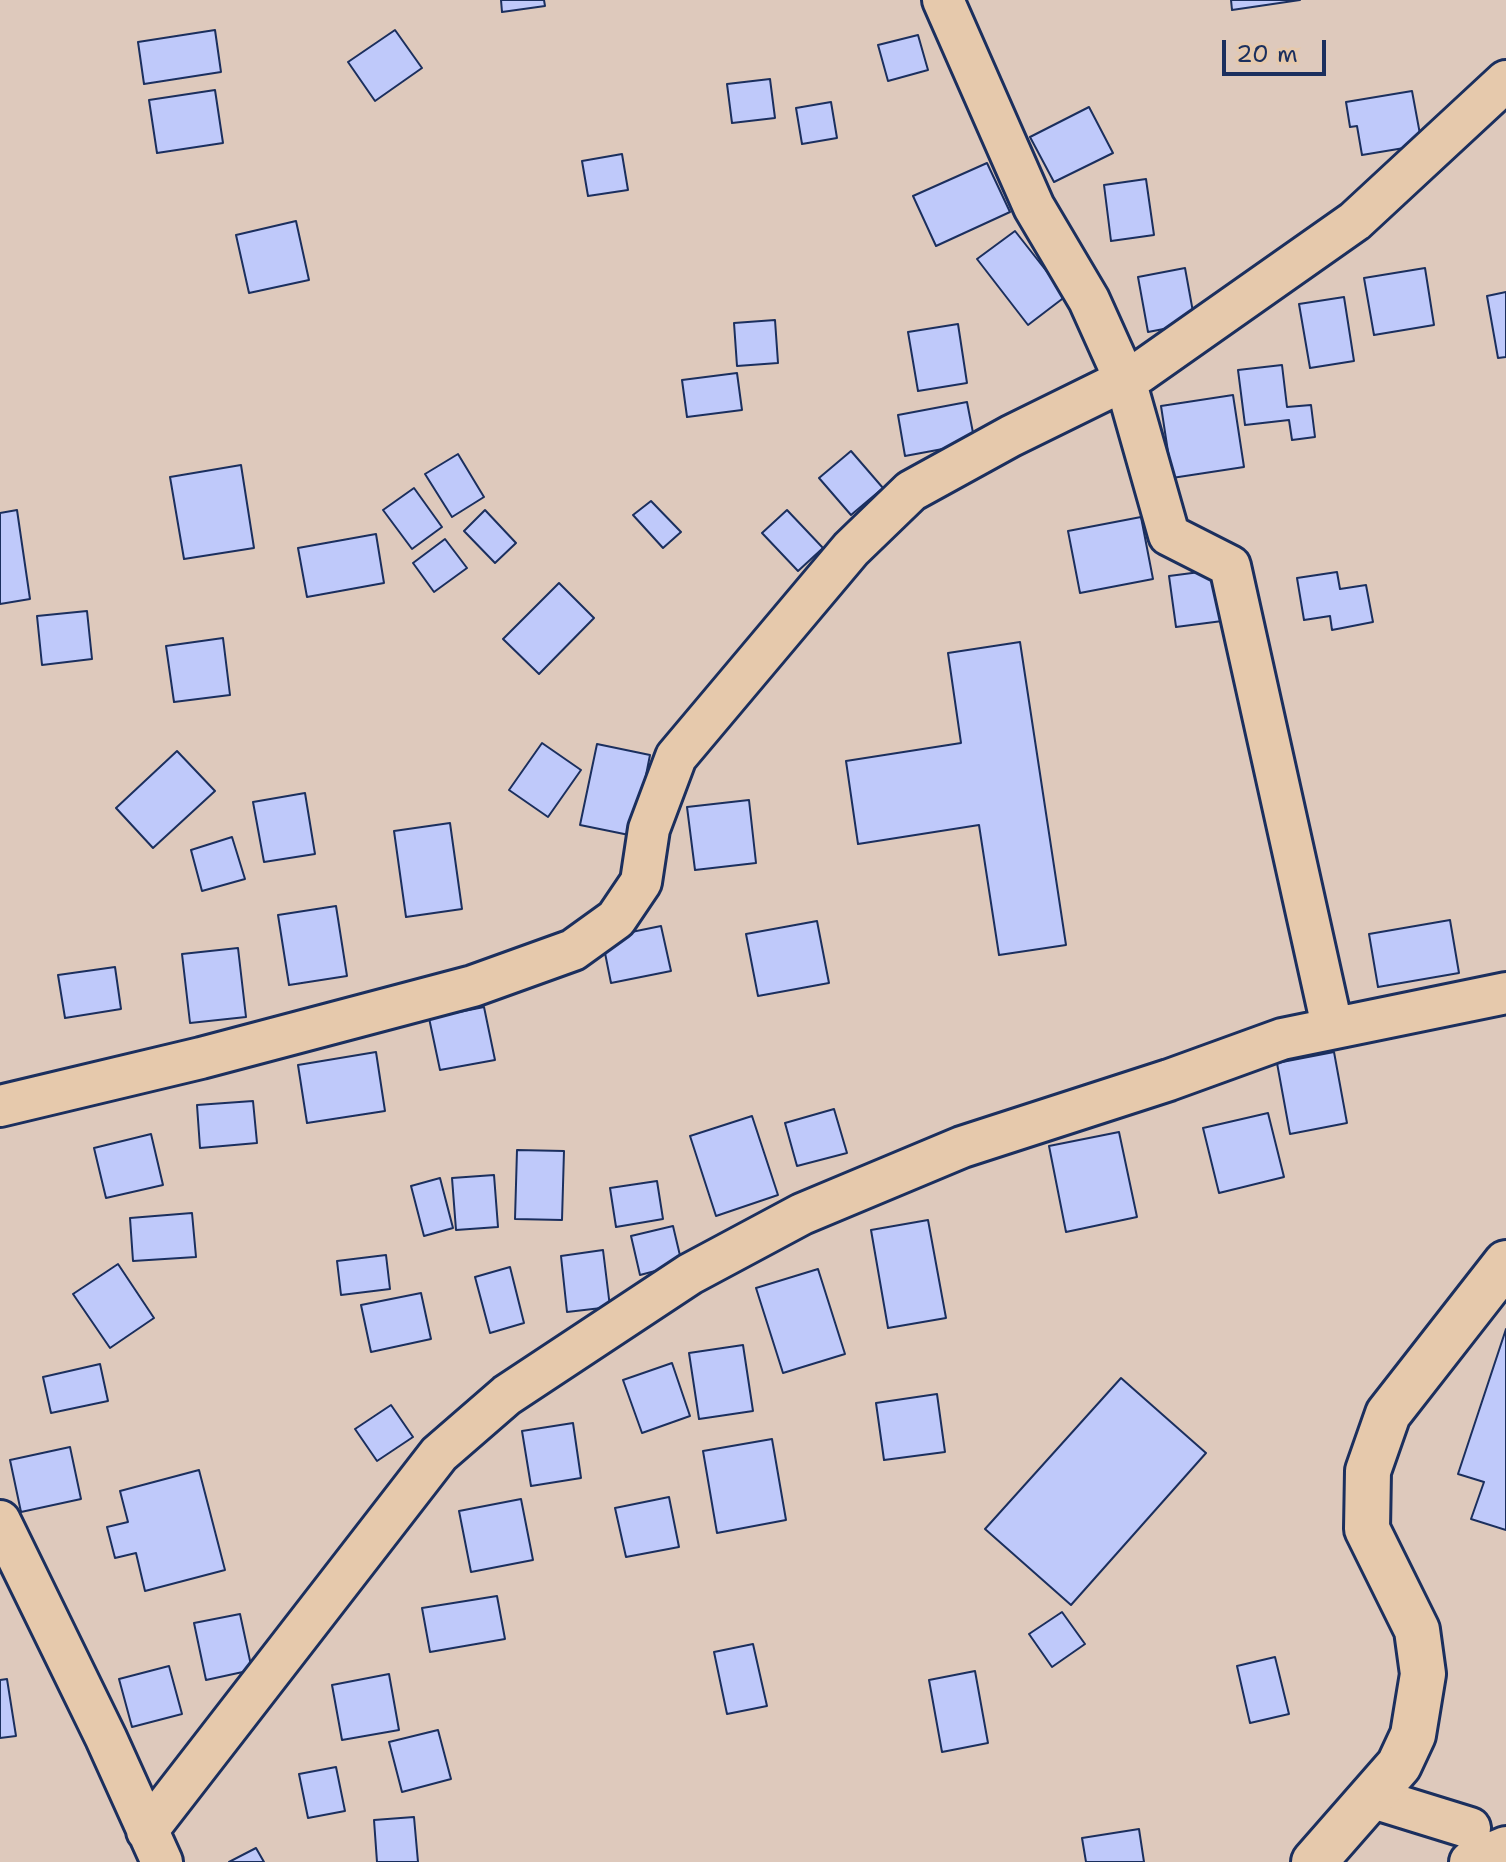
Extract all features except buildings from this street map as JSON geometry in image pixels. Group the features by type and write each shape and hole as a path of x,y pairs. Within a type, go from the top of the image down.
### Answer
{"main road":[{"path":"1314,1862 1399,1765 1413,1735 1423,1674 1417,1630 1367,1529 1368,1471 1388,1414 1489,1290 1506,1263"}],"street":[{"path":"943,0 1034,207 1089,300 1125,380 1169,535 1230,566 1332,1026"},
{"path":"0,1106 201,1058 473,986 573,950 616,919 641,882 649,829 676,757 851,549 911,491 1011,436 1125,380 1355,221 1506,81"},
{"path":"154,1847 439,1454 507,1395 690,1274 802,1214 962,1147 1169,1080 1282,1039 1332,1026 1506,993"},
{"path":"0,1521 106,1738 154,1847"},
{"path":"1373,1798 1470,1845 1506,1847"}]}
